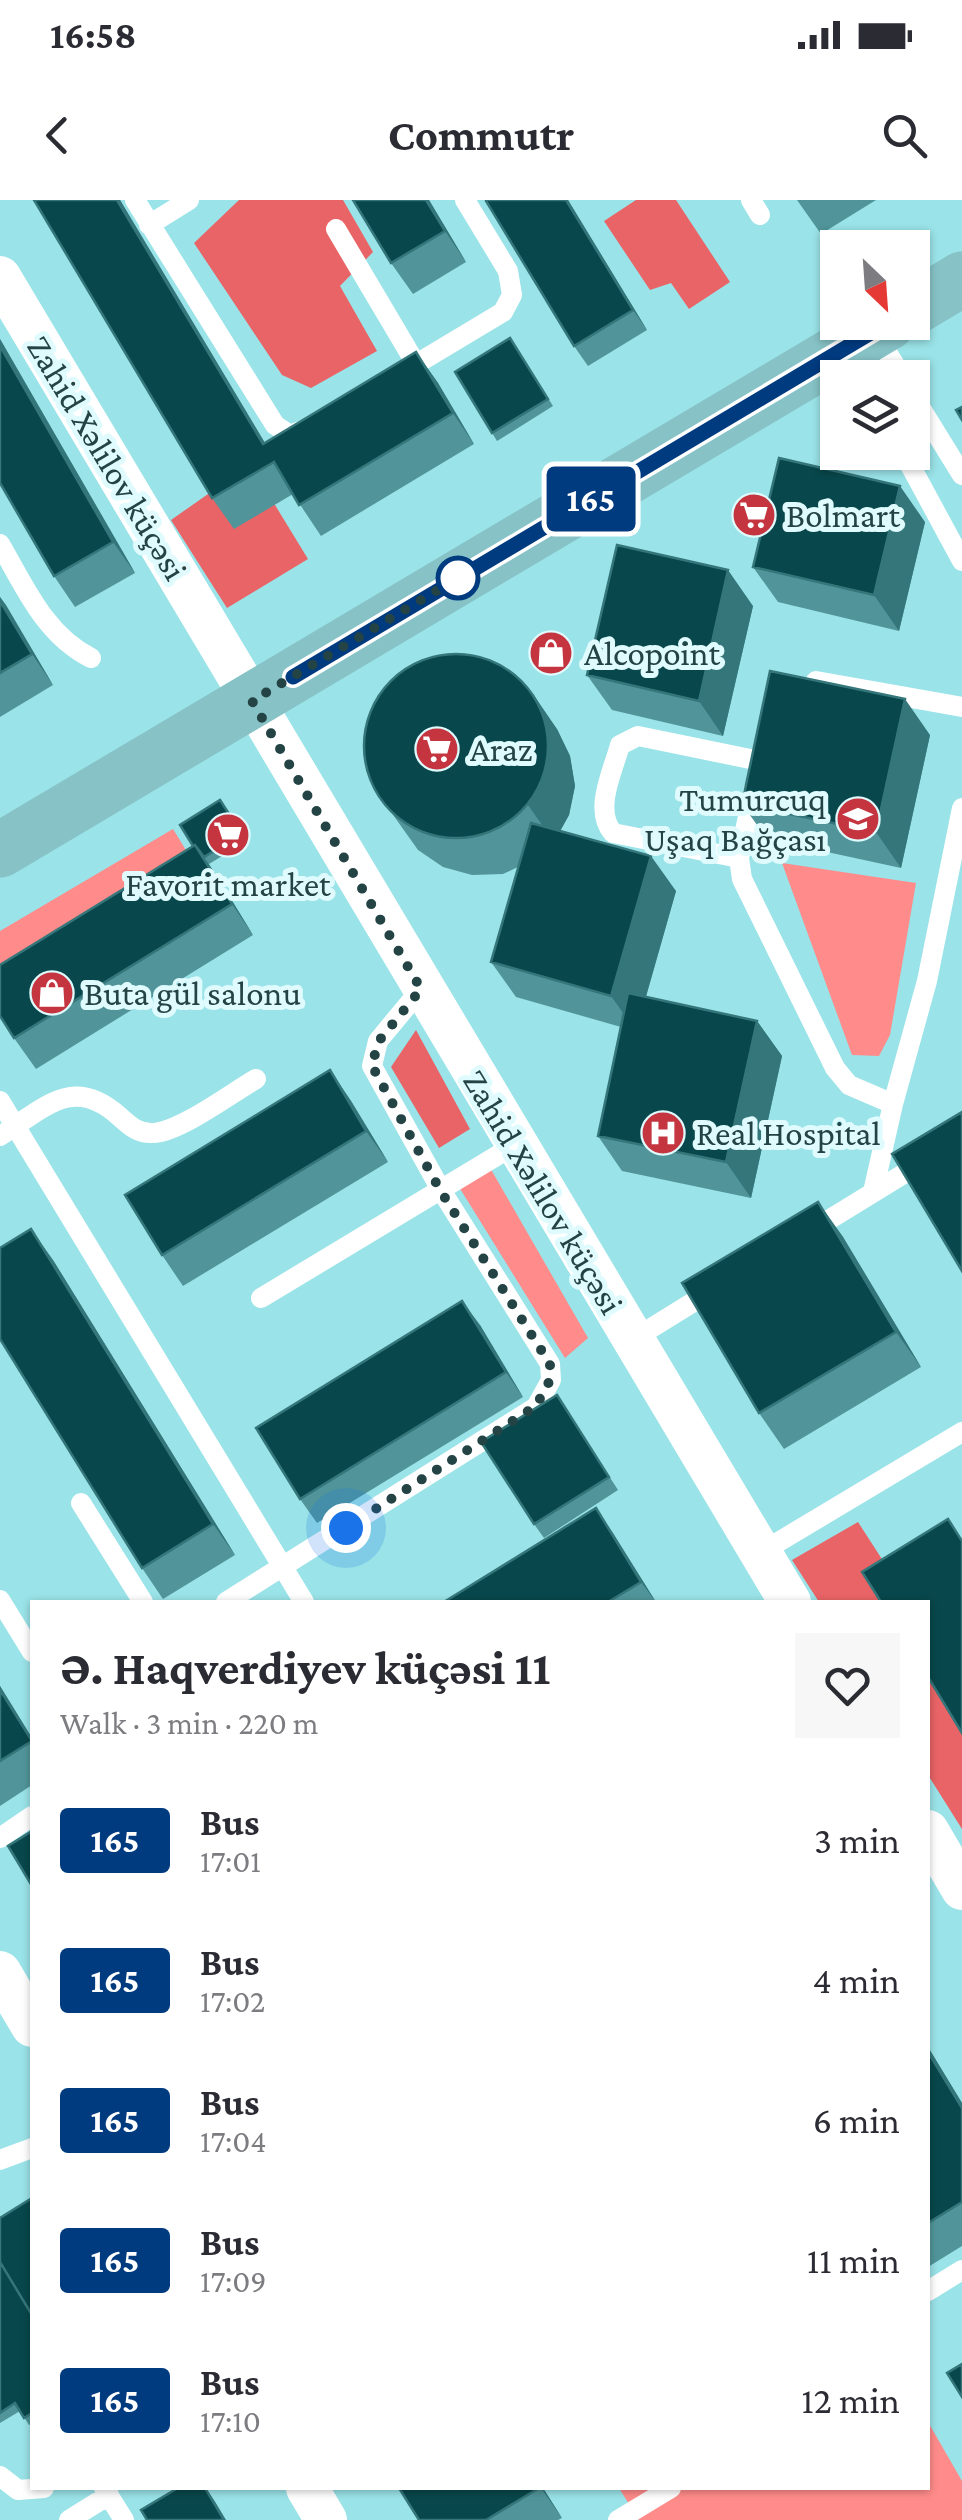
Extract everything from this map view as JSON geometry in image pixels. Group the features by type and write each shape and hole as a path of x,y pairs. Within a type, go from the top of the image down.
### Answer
{"main road":[{"path":"930,300 962,279"},
{"path":"0,850 867,340"}],"street":[{"name":"Zahid Xəlilov küçəsi","path":"0,278 215,640 272,689 298,780 789,1600"},
{"path":"930,1834 962,1888"},
{"path":"0,1972 30,2023"},
{"path":"308,2490 326,2520"}],"lane":[{"path":"135,200 275,424 290,435 325,419"},
{"path":"149,224 189,200"},
{"path":"386,382 503,312 512,295 508,271 465,200"},
{"path":"336,229 416,364"},
{"path":"930,423 962,475"},
{"path":"913,470 962,561"},
{"path":"0,544 42,618 68,646 91,658"},
{"path":"799,681 962,707"},
{"path":"739,858 612,833 605,824 603,806 620,744 638,736 761,753 739,858 742,879 835,1068 849,1085 893,1104"},
{"path":"873,1192 927,981 962,808"},
{"path":"229,1600 536,1406 550,1380 550,1364 440,1190 372,1066 378,1042 421,989"},
{"path":"8,1131 52,1102 82,1094 102,1100 136,1131 155,1134 256,1080"},
{"path":"0,1101 8,1131 303,1600"},
{"path":"791,1242 962,1138"},
{"path":"261,1298 514,1146"},
{"path":"632,1340 742,1272"},
{"path":"760,1553 962,1432"},
{"path":"82,1503 142,1600"},
{"path":"0,1600 30,1649"},
{"path":"0,1838 30,1817"},
{"path":"0,2160 30,2149"},
{"path":"930,2290 962,2270"},
{"path":"0,2476 18,2490 30,2489"},
{"path":"618,2520 669,2490"},
{"path":"69,2520 107,2491 124,2520"}],"shaded area":[{"path":"239,200 343,200 373,252 340,286 377,351 311,388 282,375 194,243"},
{"path":"636,200 676,200 730,282 689,309 671,283 650,290 604,221"},
{"path":"211,492 275,505 308,559 227,608 171,520"},
{"path":"173,829 200,873 0,995 0,931"},
{"path":"782,863 916,883 890,1035 879,1056 852,1055"},
{"path":"416,1030 470,1129 439,1148 391,1067"},
{"path":"489,1166 588,1338 565,1358 459,1187"},
{"path":"858,1522 898,1584 885,1600 818,1600 792,1560"},
{"path":"930,1677 962,1730 962,1829 930,1778"},
{"path":"930,2425 962,2481 962,2520 639,2520 620,2490 930,2490"}],"building":[{"path":"34,200 117,200 263,444 416,352 453,413 299,505 274,462 212,498"},
{"path":"353,200 426,200 445,231 391,263"},
{"path":"487,200 566,200 633,310 574,346"},
{"path":"510,338 548,399 492,433 455,372"},
{"path":"0,346 113,542 54,576 0,483"},
{"path":"779,458 900,486 874,595 753,567"},
{"path":"617,545 728,570 699,701 587,675"},
{"path":"0,601 32,654 0,673"},
{"path":"456,654 491,661 521,681 541,711 548,746 541,781 521,811 491,831 456,838 421,831 391,811 371,781 364,746 371,711 391,681 421,661"},
{"path":"770,671 905,699 876,832 742,804"},
{"path":"220,800 242,834 204,857 180,825"},
{"path":"531,823 651,856 611,996 491,962"},
{"path":"195,845 232,904 14,1038 0,1016 0,965"},
{"path":"628,993 757,1021 726,1162 598,1136"},
{"path":"330,1070 366,1131 162,1255 125,1195"},
{"path":"962,1112 962,1271 892,1154"},
{"path":"818,1202 896,1332 759,1413 682,1283"},
{"path":"31,1229 213,1524 142,1568 0,1339 0,1248"},
{"path":"462,1301 506,1372 300,1499 256,1428"},
{"path":"557,1395 609,1477 534,1524 481,1442"},
{"path":"596,1508 641,1582 611,1600 447,1600"},
{"path":"948,1519 962,1541 962,1733 930,1680 930,1600 880,1600 862,1572"},
{"path":"0,1690 30,1742 0,1761"},
{"path":"30,1832 30,1883 8,1846"},
{"path":"930,2055 962,2108 962,2202 930,2222"},
{"path":"30,2199 30,2312 0,2262 0,2218"},
{"path":"0,2262 30,2312 30,2414 24,2418 15,2403 0,2413"},
{"path":"962,2364 962,2397 947,2373"},
{"path":"175,2490 206,2490 224,2520 147,2520 141,2510"},
{"path":"400,2490 536,2490 486,2520 419,2520"}],"bus line":[{"name":"165","path":"293,677 859,340"}],"place":[{"name":"Bolmart","path":"754,515"},
{"name":"Alcopoint","path":"551,653"},
{"name":"Araz","path":"437,749"},
{"name":"Tumurcuq Uşaq Bağçası","path":"858,819"},
{"name":"Favorit market","path":"228,835"},
{"name":"Buta gül salonu","path":"52,993"},
{"name":"Real Hospital","path":"663,1133"}],"route":[{"path":"346,1528 536,1406 550,1380 550,1364 440,1190 372,1066 378,1042 421,989 252,701 458,578"}]}
